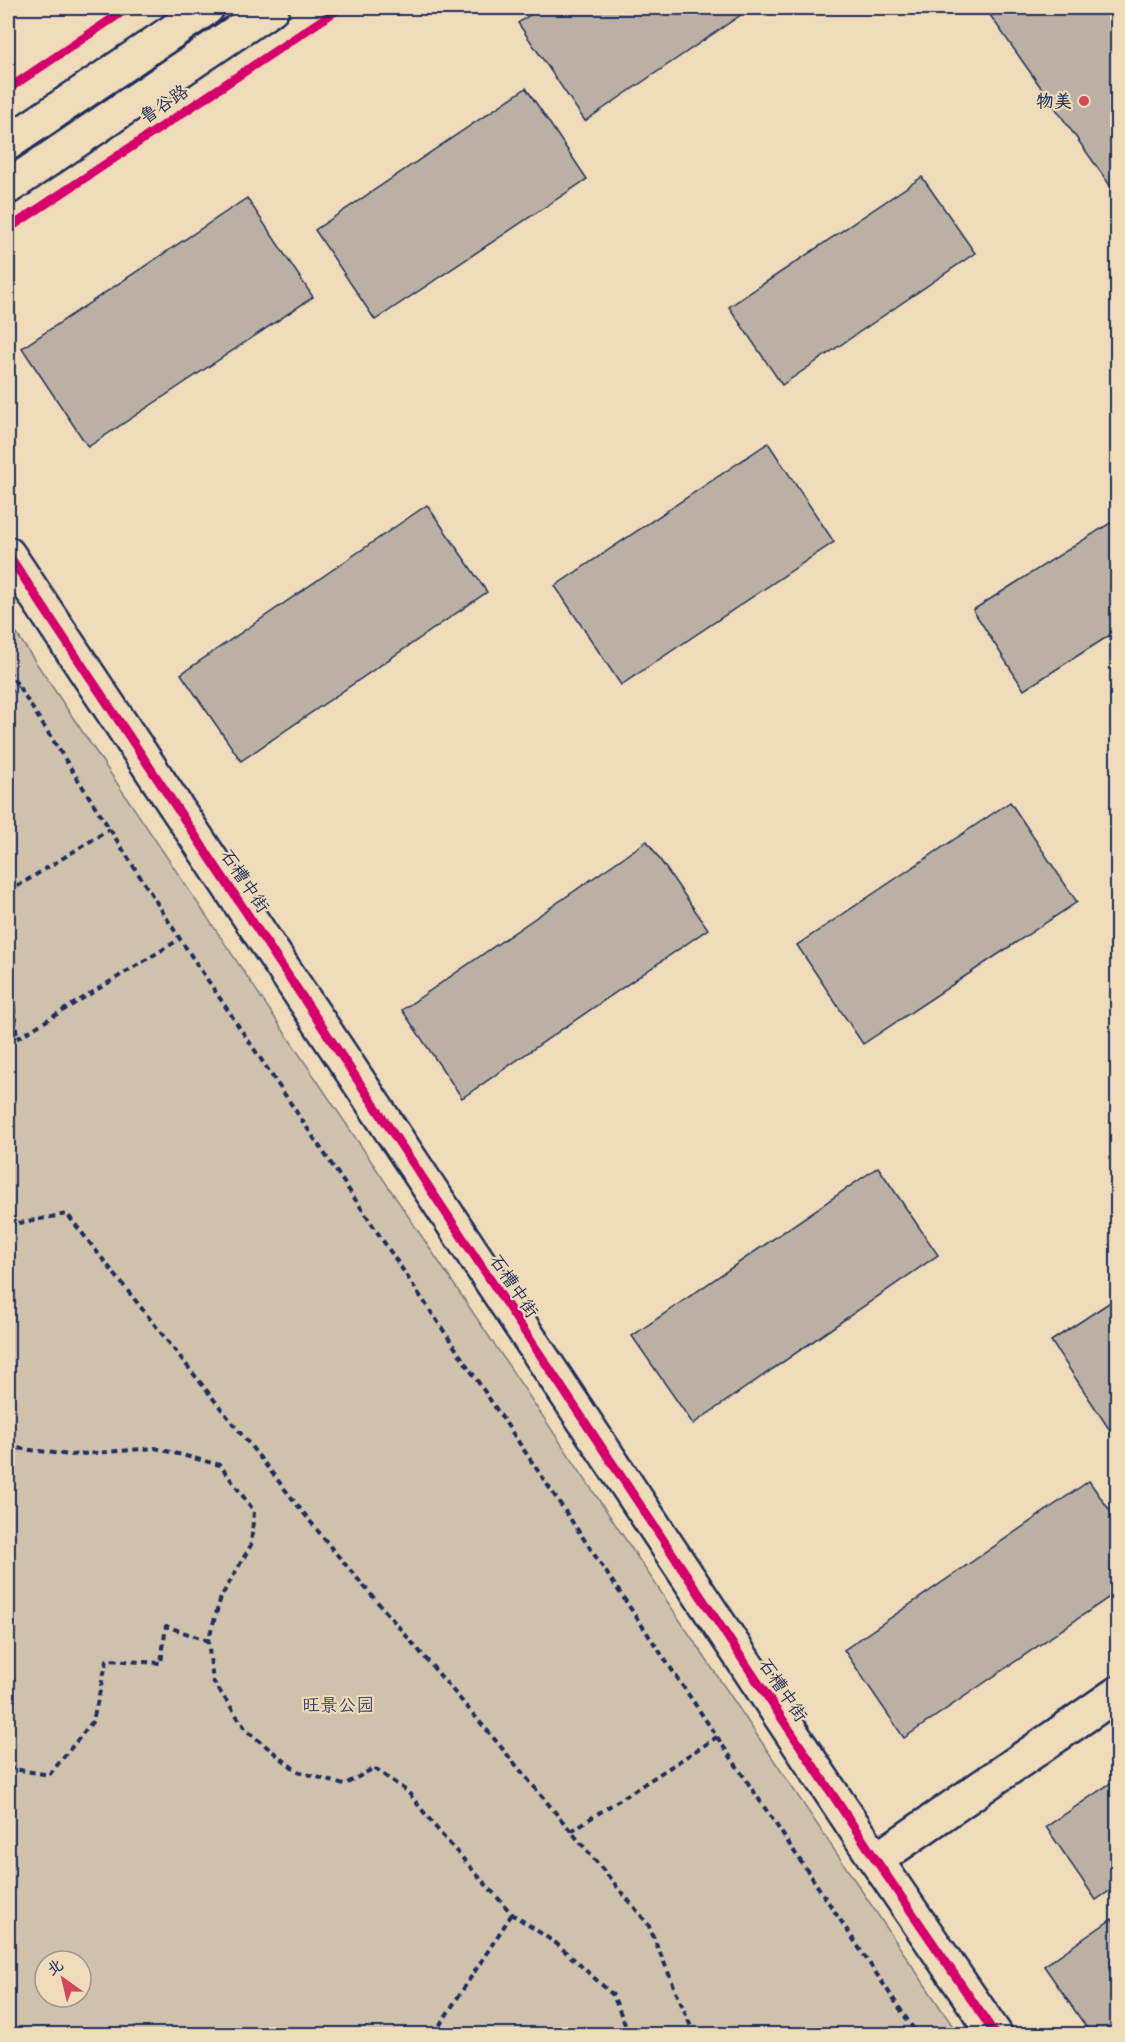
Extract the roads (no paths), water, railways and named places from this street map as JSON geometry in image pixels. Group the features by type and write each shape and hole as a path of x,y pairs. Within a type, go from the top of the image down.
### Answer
{"street":[{"path":"8,143 207,8"},
{"name":"鲁谷路","path":"8,187 272,8"},
{"name":"石槽中街","path":"8,554 876,1860 995,2034"},
{"path":"876,1860 1118,1693"}],"place":[{"name":"物美","path":"1084,101"}],"park label":[{"name":"旺景公园","path":"338,1705"}]}
